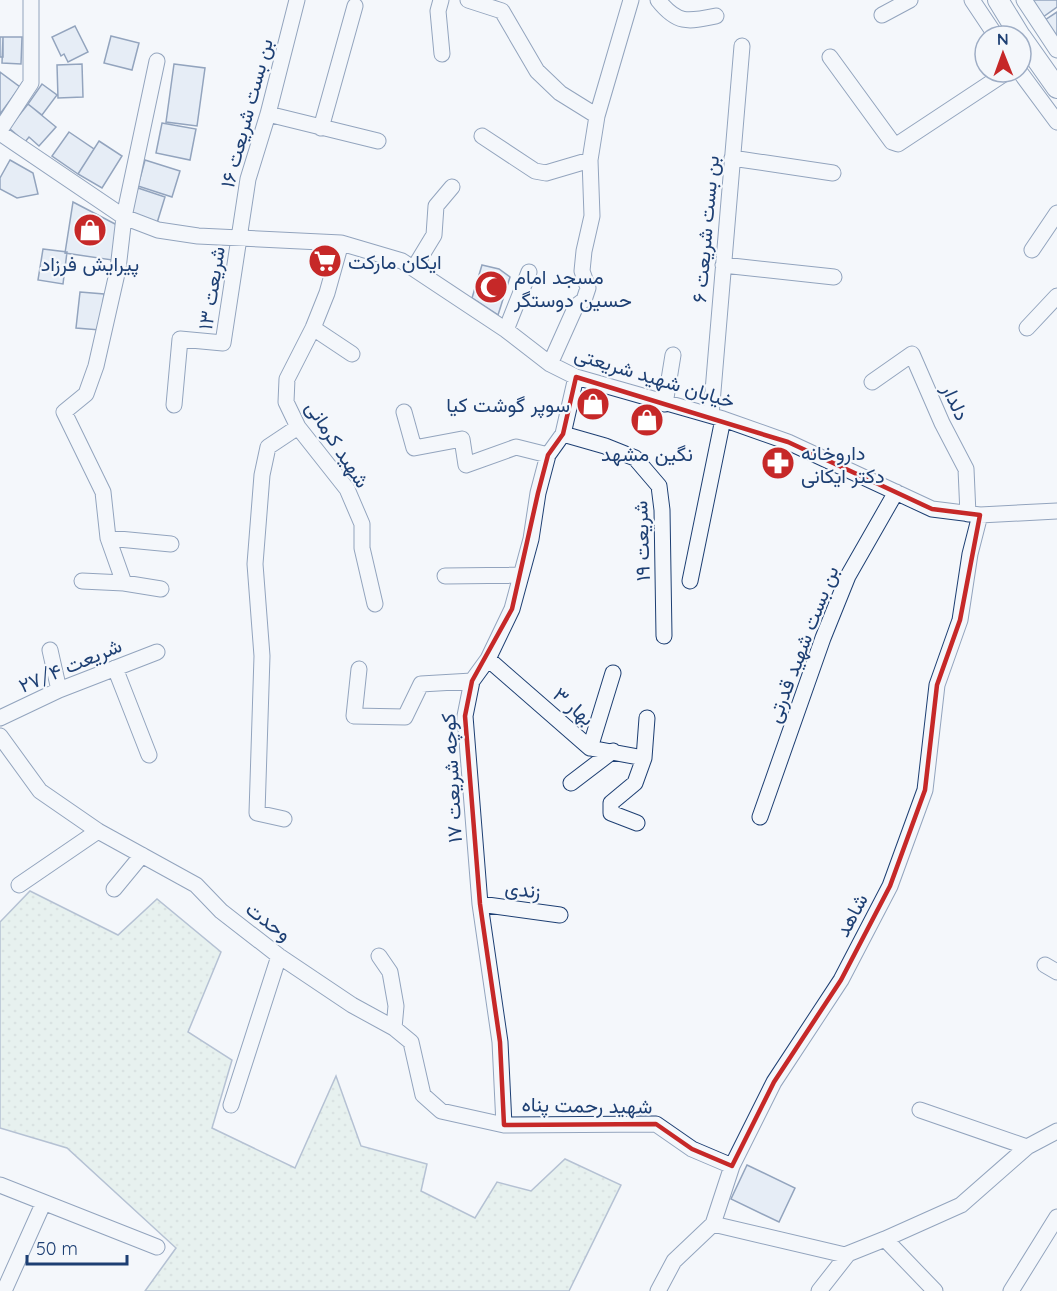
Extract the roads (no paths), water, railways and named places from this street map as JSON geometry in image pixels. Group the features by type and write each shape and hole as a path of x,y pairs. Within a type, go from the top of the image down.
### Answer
{"main road":[{"path":"998,0 1013,24"},
{"path":"1033,65 1057,88"}],"street":[{"path":"0,131 31,83 31,0"},
{"name":"بن بست شریعت ۱۶","path":"240,237 248,179 297,0"},
{"path":"441,0 438,11 442,54"},
{"path":"468,0 502,11 537,70 560,93 597,116"},
{"path":"550,364 576,306 584,300 588,288 582,271 592,216 590,160 597,116 631,0"},
{"path":"658,0 669,14 690,21 716,16"},
{"path":"882,15 910,0"},
{"path":"972,0 988,24"},
{"path":"1024,0 1057,50"},
{"path":"321,128 355,6"},
{"name":"بن بست شریعت ۶","path":"690,581 717,417 723,265 742,46"},
{"path":"830,57 892,142 898,144 989,84"},
{"path":"124,583 108,538 103,492 64,412 86,394 96,366 118,269 124,217 157,61"},
{"path":"1029,84 1057,122"},
{"path":"267,114 378,141"},
{"name":"خیابان شهید شریعتی","path":"0,131 124,217 158,230 198,236 341,243 402,261 506,330 550,364 576,377 717,417 788,442 932,509 974,514 1057,511"},
{"path":"482,136 535,171 546,173 590,160"},
{"path":"732,158 833,173"},
{"path":"414,268 434,236 436,206 452,187"},
{"path":"1032,250 1057,213"},
{"name":"شریعت ۱۳","path":"174,405 180,339 223,343 240,237"},
{"name":"شهید کرمانی","path":"341,243 327,293 313,328 287,379 286,402 297,427 347,489 362,524 362,548 375,604"},
{"path":"723,265 834,277"},
{"path":"506,330 529,272"},
{"path":"1027,328 1057,296"},
{"path":"313,328 352,354"},
{"name":"دلدار","path":"872,382 912,354 942,423 966,469 974,514"},
{"path":"665,404 673,355"},
{"name":"کوچه شریعت ۱۷","path":"504,1125 500,1042 480,904 465,716 472,681 488,659 512,609 531,539 538,493 548,455 563,434 576,377"},
{"path":"404,412 414,448 462,439 466,465 516,447 548,455"},
{"path":"284,819 257,813 262,657 255,564 262,475 268,447 297,427"},
{"name":"شریعت ۱۹","path":"563,434 605,446 635,458 659,486 662,510 664,636"},
{"name":"بن بست شهید قدرتی","path":"760,817 823,638 848,576 896,492"},
{"name":"شاهد","path":"658,1291 674,1261 713,1224 732,1166 774,1082 841,980 890,886 925,790 937,685 960,620 974,514"},
{"path":"108,538 171,544"},
{"path":"445,576 521,575"},
{"path":"82,581 124,583 161,589"},
{"path":"50,650 59,690"},
{"name":"شریعت ۲۷/۴","path":"0,717 59,690 157,652"},
{"name":"بهار ۳","path":"488,659 590,748 644,758"},
{"path":"115,668 149,755"},
{"path":"359,669 354,716 405,717 421,684 472,681"},
{"path":"590,748 613,673"},
{"path":"637,823 611,813 611,803 635,783 644,758 647,718"},
{"name":"وحدت","path":"0,736 40,791 98,831 196,885 221,911 279,956 411,1041 423,1095 441,1111 504,1125"},
{"path":"571,783 613,751"},
{"path":"19,885 98,831"},
{"path":"114,889 142,855"},
{"name":"زندی","path":"480,904 560,915"},
{"path":"231,1105 279,956"},
{"path":"379,956 390,972 396,1006 394,1028"},
{"path":"920,1110 1027,1147"},
{"name":"شهید رحمت پناه","path":"504,1125 656,1124 692,1149 732,1166"},
{"path":"819,1291 848,1254 961,1206 1027,1147 1057,1131"},
{"path":"0,1185 157,1247"},
{"path":"4,1291 43,1203"},
{"path":"1011,1291 1057,1218"},
{"path":"713,1224 848,1254"},
{"path":"885,1239 935,1291"}],"place":[{"name":"پیرایش فرزاد","path":"90,230"},
{"name":"ایکان مارکت","path":"325,261"},
{"name":"مسجد امام حسین دوستگر","path":"491,287"},
{"name":"سوپر گوشت کیا","path":"593,404"},
{"name":"نگین مشهد","path":"647,420"},
{"name":"داروخانه دکتر ایکانی","path":"778,463"}]}
